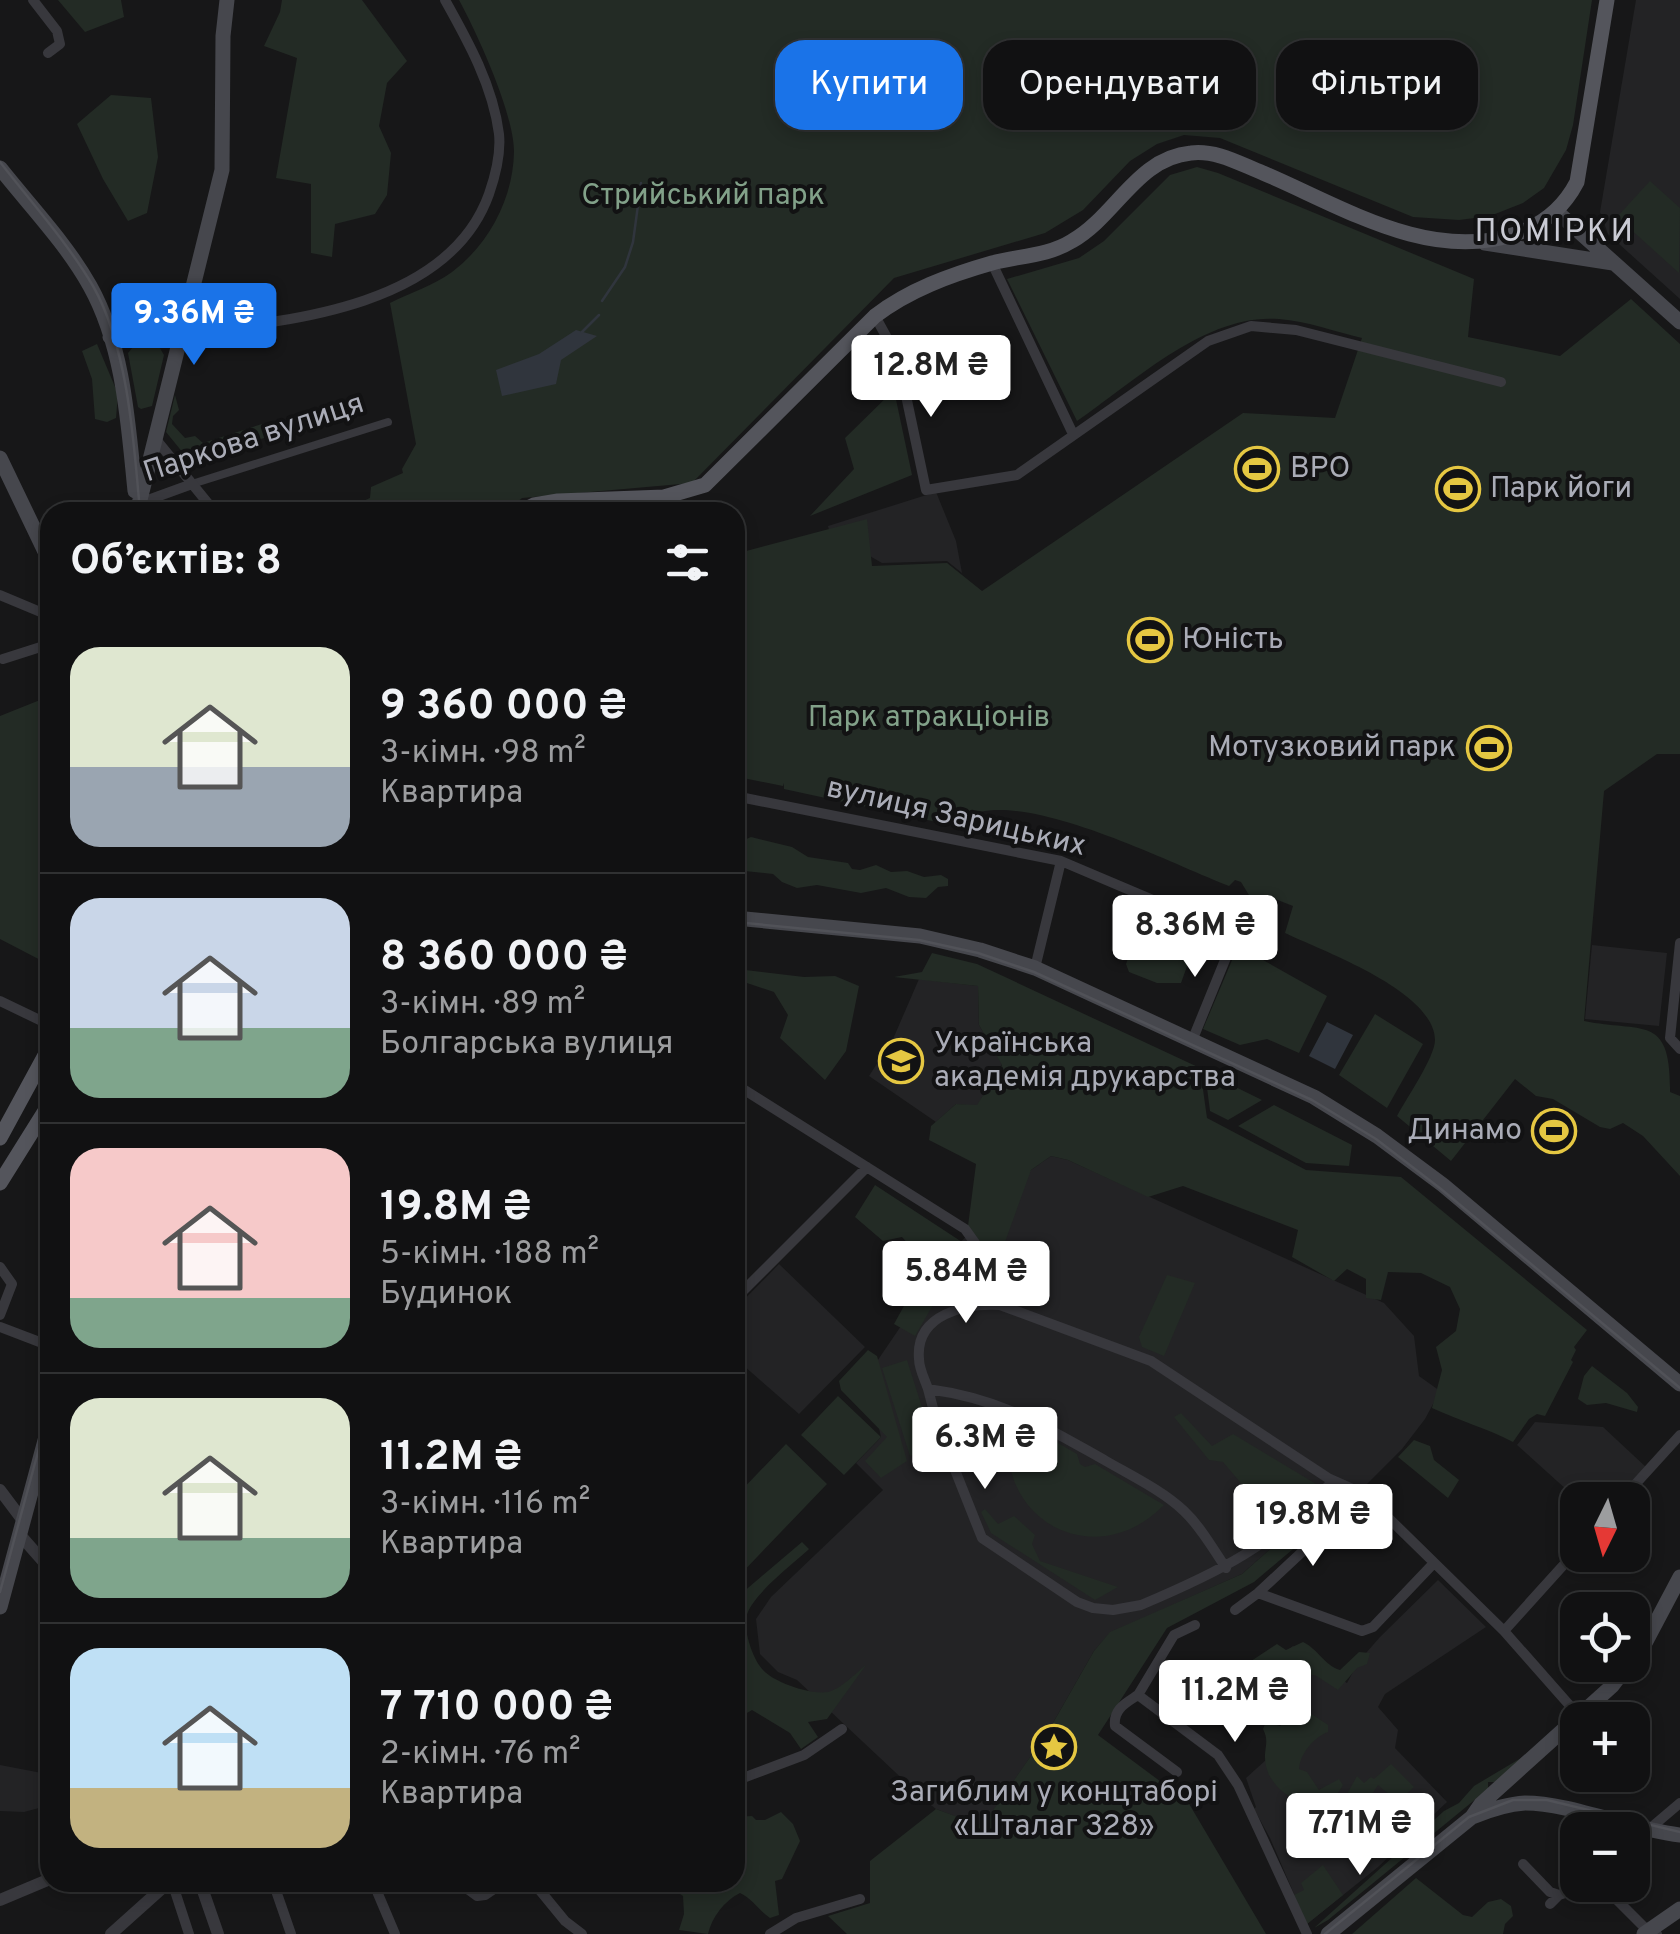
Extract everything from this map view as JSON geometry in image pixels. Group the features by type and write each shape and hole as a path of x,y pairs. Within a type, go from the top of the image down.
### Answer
{"main road":[{"path":"138,502 222,170 227,0"},
{"path":"1485,242 1522,232 1556,211 1571,195 1580,171 1607,0"},
{"path":"563,502 664,496 705,485 875,316 904,294 992,263 1070,243 1094,226 1160,160 1194,152 1215,154 1397,230 1447,243 1485,242 1614,263"},
{"path":"0,168 85,278 110,337 128,415 135,502"},
{"path":"1556,211 1680,322"},
{"path":"110,337 180,333"},
{"path":"128,415 141,420 158,419"},
{"path":"0,458 40,541"},
{"path":"745,919 920,936 980,950 1035,968 1314,1096 1443,1185 1680,1384"},
{"path":"0,1138 40,1064"},
{"path":"0,1183 40,1119"},
{"path":"0,1607 40,1472"},
{"path":"1650,1631 1678,1587"},
{"path":"1595,1702 1615,1682"},
{"path":"1328,1934 1472,1817 1481,1804 1560,1734"},
{"path":"1512,1778 1512,1788 1522,1803"},
{"path":"1472,1817 1522,1803 1567,1812"},
{"path":"1650,1832 1680,1835"},
{"path":"1650,1933 1680,1909"}],"street":[{"path":"32,0 57,31 60,44 48,53"},
{"path":"180,333 324,312 413,279 452,253 477,221 497,169 498,130 484,80 445,0"},
{"path":"992,263 1073,434"},
{"path":"875,316 898,358 926,490 1017,475 1208,341 1251,326 1296,330 1501,382"},
{"name":"Паркова вулиця","path":"150,502 192,484 388,422"},
{"path":"154,437 207,502"},
{"path":"0,596 40,612"},
{"path":"3,659 40,647"},
{"name":"вулиця Зарицьких","path":"745,798 1061,860 1272,950"},
{"path":"1035,968 1061,860"},
{"path":"1192,1041 1236,933"},
{"path":"1680,943 1670,1038 1680,1049"},
{"path":"0,1001 40,1020"},
{"path":"745,1090 966,1229 995,1271 1002,1292 1000,1305"},
{"path":"745,1289 867,1167"},
{"path":"0,1267 12,1284 0,1315"},
{"path":"1333,1481 1282,1531 1226,1568 1128,1609 1092,1608 1066,1597 982,1538 938,1428 918,1360 920,1347 934,1322 953,1308 978,1303 1000,1305 1151,1361 1333,1481 1364,1494 1504,1632 1567,1702"},
{"path":"0,1326 40,1342"},
{"path":"928,1389 1000,1404 1174,1502 1226,1568"},
{"path":"1638,1482 1680,1435"},
{"path":"0,1490 40,1554"},
{"path":"1235,1610 1364,1494"},
{"path":"1258,1593 1362,1630 1373,1627 1433,1564"},
{"path":"1504,1632 1560,1569"},
{"path":"1177,1772 1114,1726 1115,1716 1122,1704 1138,1695 1174,1635 1194,1625"},
{"path":"1138,1695 1218,1755 1238,1784 1307,1934"},
{"path":"745,1777 804,1755 842,1729"},
{"path":"1650,1829 1680,1803"},
{"path":"1523,1864 1550,1892 1559,1894 1550,1904"},
{"path":"0,1900 40,1883"},
{"path":"112,1934 159,1892"},
{"path":"174,1892 189,1934"},
{"path":"203,1892 218,1934"},
{"path":"276,1892 291,1934"},
{"path":"378,1892 395,1934"},
{"path":"541,1892 564,1920 582,1934"},
{"path":"770,1934 796,1918 860,1899"},
{"path":"1619,1902 1650,1933"}],"shaded area":[{"path":"1636,0 1680,0 1680,299 1608,234 1600,212"},
{"path":"576,330 597,336 561,360 556,384 502,396 496,370 539,354"},
{"path":"936,492 956,541 962,573 947,561 882,563 854,547 833,545 828,526"},
{"path":"1592,945 1667,953 1659,1026 1585,1019"},
{"path":"919,979 978,986 979,1025 1002,1064 977,1106 956,1104 936,1122 869,1076 893,1039"},
{"path":"1327,1022 1353,1035 1335,1069 1309,1056"},
{"path":"1051,1156 1068,1160 1384,1303 1414,1336 1419,1376 1440,1391 1402,1449 1350,1501 1335,1492 1242,1574 1110,1633 1094,1651 1049,1730 982,1827 936,1809 797,1680 778,1672 760,1654 756,1619 771,1597 883,1490 856,1463 881,1437 867,1376 952,1251 1031,1170"},
{"path":"779,1264 865,1347 799,1414 745,1367 745,1299"},
{"path":"1535,1422 1603,1427 1647,1468 1634,1482 1560,1484 1517,1445"},
{"path":"1438,1580 1486,1627 1385,1694 1378,1707 1398,1730 1395,1748 1447,1802 1378,1867 1307,1924 1254,1809 1246,1778 1299,1730 1256,1675 1293,1646 1347,1683 1359,1661 1380,1637"},
{"path":"0,1765 40,1773 40,1808 0,1811"}],"green space":[{"path":"58,0 121,0 124,17 85,32"},
{"path":"282,0 362,0 407,61 387,83 379,126 391,153 387,195 375,214 335,224 332,257 311,253 311,184 276,178 297,58 264,46"},
{"name":"Стрийський парк","path":"459,0 1592,0 1566,150 1544,188 1523,203 1490,216 1459,220 1413,217 1220,138 1184,135 1157,144 1130,161 1083,210 1045,233 894,278 692,483 522,498 517,502 361,502 370,498 371,487 403,473 416,444 390,303 452,272 488,234 504,203 513,170 512,136 502,96"},
{"path":"111,95 151,98 158,157 147,213 128,221 77,124"},
{"name":"Парк атракціонів","path":"1197,167 1218,173 1474,279 1468,337 1560,356 1631,299 1680,344 1680,754 1657,754 1604,791 1584,1021 1637,1028 1659,1038 1669,1067 1670,1092 1680,1096 1680,1176 1643,1136 1623,1123 1610,1129 1600,1127 1553,1099 1536,1096 1515,1079 1451,1161 1397,1116 1434,1047 1430,1022 1417,1005 1375,975 1285,933 1293,906 1265,895 1258,910 1241,882 1235,880 1229,886 1105,835 1036,814 980,812 978,825 969,829 784,789 784,783 783,786 745,778 745,551 867,519 872,566 947,563 982,591 1243,413 1335,418 1362,338 1279,319 1252,320 1198,338 1077,421 1007,279 1079,258 1104,241 1170,175"},
{"path":"1650,181 1680,208 1679,273 1617,217"},
{"path":"97,344 118,394 116,418 107,422 95,419 92,379 82,351"},
{"path":"158,345 164,355 152,406 141,409 128,353 133,347"},
{"path":"894,390 912,475 810,516 854,469 845,438"},
{"path":"175,395 179,410 172,424 185,438 195,436 203,443 265,423 268,437 188,459 166,432"},
{"path":"40,700 40,960 0,939 0,716"},
{"path":"751,837 792,847 808,857 848,863 852,869 876,865 891,872 907,871 924,877 941,875 948,879 948,886 938,887 926,898 909,897 886,888 861,893 817,885 797,888 773,874 745,871 745,840"},
{"path":"1145,940 1174,954 1175,959 1190,958 1181,983 1157,983 1129,972 1126,964 1132,948"},
{"path":"1238,946 1327,996 1299,1053 1267,1039 1240,1045 1203,1029"},
{"path":"932,953 977,964 1200,1068 1207,1118 1306,1170 1401,1177 1587,1330 1574,1347 1573,1362 1545,1416 1537,1414 1529,1419 1513,1442 1432,1408 1442,1370 1436,1347 1456,1331 1460,1309 1450,1287 1421,1273 1388,1272 1381,1300 1366,1298 1366,1279 1347,1269 1334,1281 1292,1257 1298,1230 1183,1186 1148,1197 1051,1156 1031,1170 996,1267 968,1226 976,1164 929,1140 931,1126 956,1104 977,1105 1002,1065 979,1025 978,986 894,977 922,972"},
{"path":"745,970 804,977 835,976 859,986 846,1051 825,1080 780,1038 788,1015 774,992 745,982"},
{"path":"1375,1014 1423,1044 1387,1108 1339,1075"},
{"path":"1205,1072 1262,1100 1228,1120 1210,1111"},
{"path":"1274,1105 1352,1145 1349,1166 1306,1163 1238,1126"},
{"path":"875,1185 962,1242 995,1289 995,1296 952,1266 941,1282 949,1292 946,1299 917,1280 927,1265 902,1237 883,1241 855,1217"},
{"path":"1167,1275 1195,1283 1164,1356 1142,1347 1139,1337"},
{"path":"915,1286 937,1298 915,1336 894,1324"},
{"path":"868,1350 877,1356 907,1461 881,1478 865,1461 887,1437 841,1390 839,1381"},
{"path":"907,1360 935,1448 910,1456 882,1368"},
{"path":"1592,1366 1627,1393 1638,1407 1637,1412 1606,1403 1587,1405 1578,1399 1584,1376"},
{"path":"838,1396 881,1437 844,1475 801,1435"},
{"path":"1181,1413 1212,1446 1233,1434 1316,1484 1273,1521 1223,1462 1209,1460 1174,1417"},
{"path":"1013,1417 1077,1454 1085,1467 1095,1464 1164,1505 1136,1526 1107,1536 1078,1535 1051,1525 1030,1507 1015,1482 1009,1452"},
{"path":"1414,1440 1430,1446 1434,1460 1459,1480 1448,1498 1398,1457"},
{"path":"786,1444 827,1484 745,1570 745,1487"},
{"path":"1336,1491 1350,1501 1254,1582 1167,1628 1098,1735 1188,1802 1266,1934 847,1934 828,1916 870,1903 870,1861 936,1809 982,1826 1049,1730 1094,1651 1110,1632 1242,1574"},
{"path":"985,1509 998,1524 1014,1516 1035,1535 1032,1544 1040,1561 1118,1587 1095,1600 991,1533 981,1512"},
{"path":"802,1542 809,1549 763,1590 749,1609 746,1631 756,1660 763,1670 784,1683 821,1692 838,1688 866,1665 827,1719 808,1722 818,1737 801,1749 790,1733 752,1710 745,1714 745,1590"},
{"path":"1303,1642 1340,1670 1359,1652 1370,1653 1367,1664 1357,1668 1338,1690 1315,1675 1306,1675 1303,1687 1291,1691 1266,1720 1252,1719 1235,1680 1239,1669 1277,1644 1286,1650"},
{"path":"1290,1712 1310,1713 1328,1725 1328,1732 1305,1752 1299,1769 1307,1772 1319,1790 1339,1779 1343,1785 1325,1814 1314,1801 1305,1805 1289,1796 1276,1786 1268,1772 1263,1729 1266,1722 1280,1726"},
{"path":"1526,1755 1495,1782 1488,1782 1488,1789 1314,1928 1474,1786"},
{"path":"1391,1764 1414,1787 1398,1802 1378,1785 1369,1799 1379,1804 1380,1811 1338,1841 1345,1833 1340,1828 1323,1846 1324,1853 1313,1852 1316,1836 1337,1812 1357,1776 1364,1783"},
{"path":"781,1812 793,1824 800,1841 782,1879 775,1881 779,1915 770,1918 740,1893 720,1910 708,1934 679,1930 684,1914 683,1896 677,1892 745,1892 745,1816 765,1820"},
{"path":"1323,1865 1343,1895 1307,1924 1294,1895 1304,1890 1301,1883"},
{"path":"1416,1878 1463,1915 1472,1917 1488,1902 1501,1899 1511,1906 1513,1916 1505,1924 1503,1934 1352,1934"}],"waterway":[{"path":"602,301 625,267 633,242 641,183"},
{"path":"582,332 599,315"}],"tram line":[{"path":"0,162 72,254 105,310 122,366 139,502"},
{"path":"745,923 919,940 978,953 1034,972 1312,1100 1376,1139 1441,1189 1680,1388"},
{"path":"0,1592 40,1445"},
{"path":"1325,1934 1469,1817 1513,1800 1547,1800 1680,1832"}],"place":[{"name":"ВРО","path":"1257,469"},
{"name":"Парк йоги","path":"1458,489"},
{"name":"Юність","path":"1150,640"},
{"name":"Мотузковий парк","path":"1489,748"},
{"name":"Українська академія друкарства","path":"901,1061"},
{"name":"Динамо","path":"1554,1131"},
{"name":"Загиблим у концтаборі «Шталаг 328»","path":"1054,1747"}],"district":[{"name":"ПОМІРКИ","path":"1555,233"}]}
